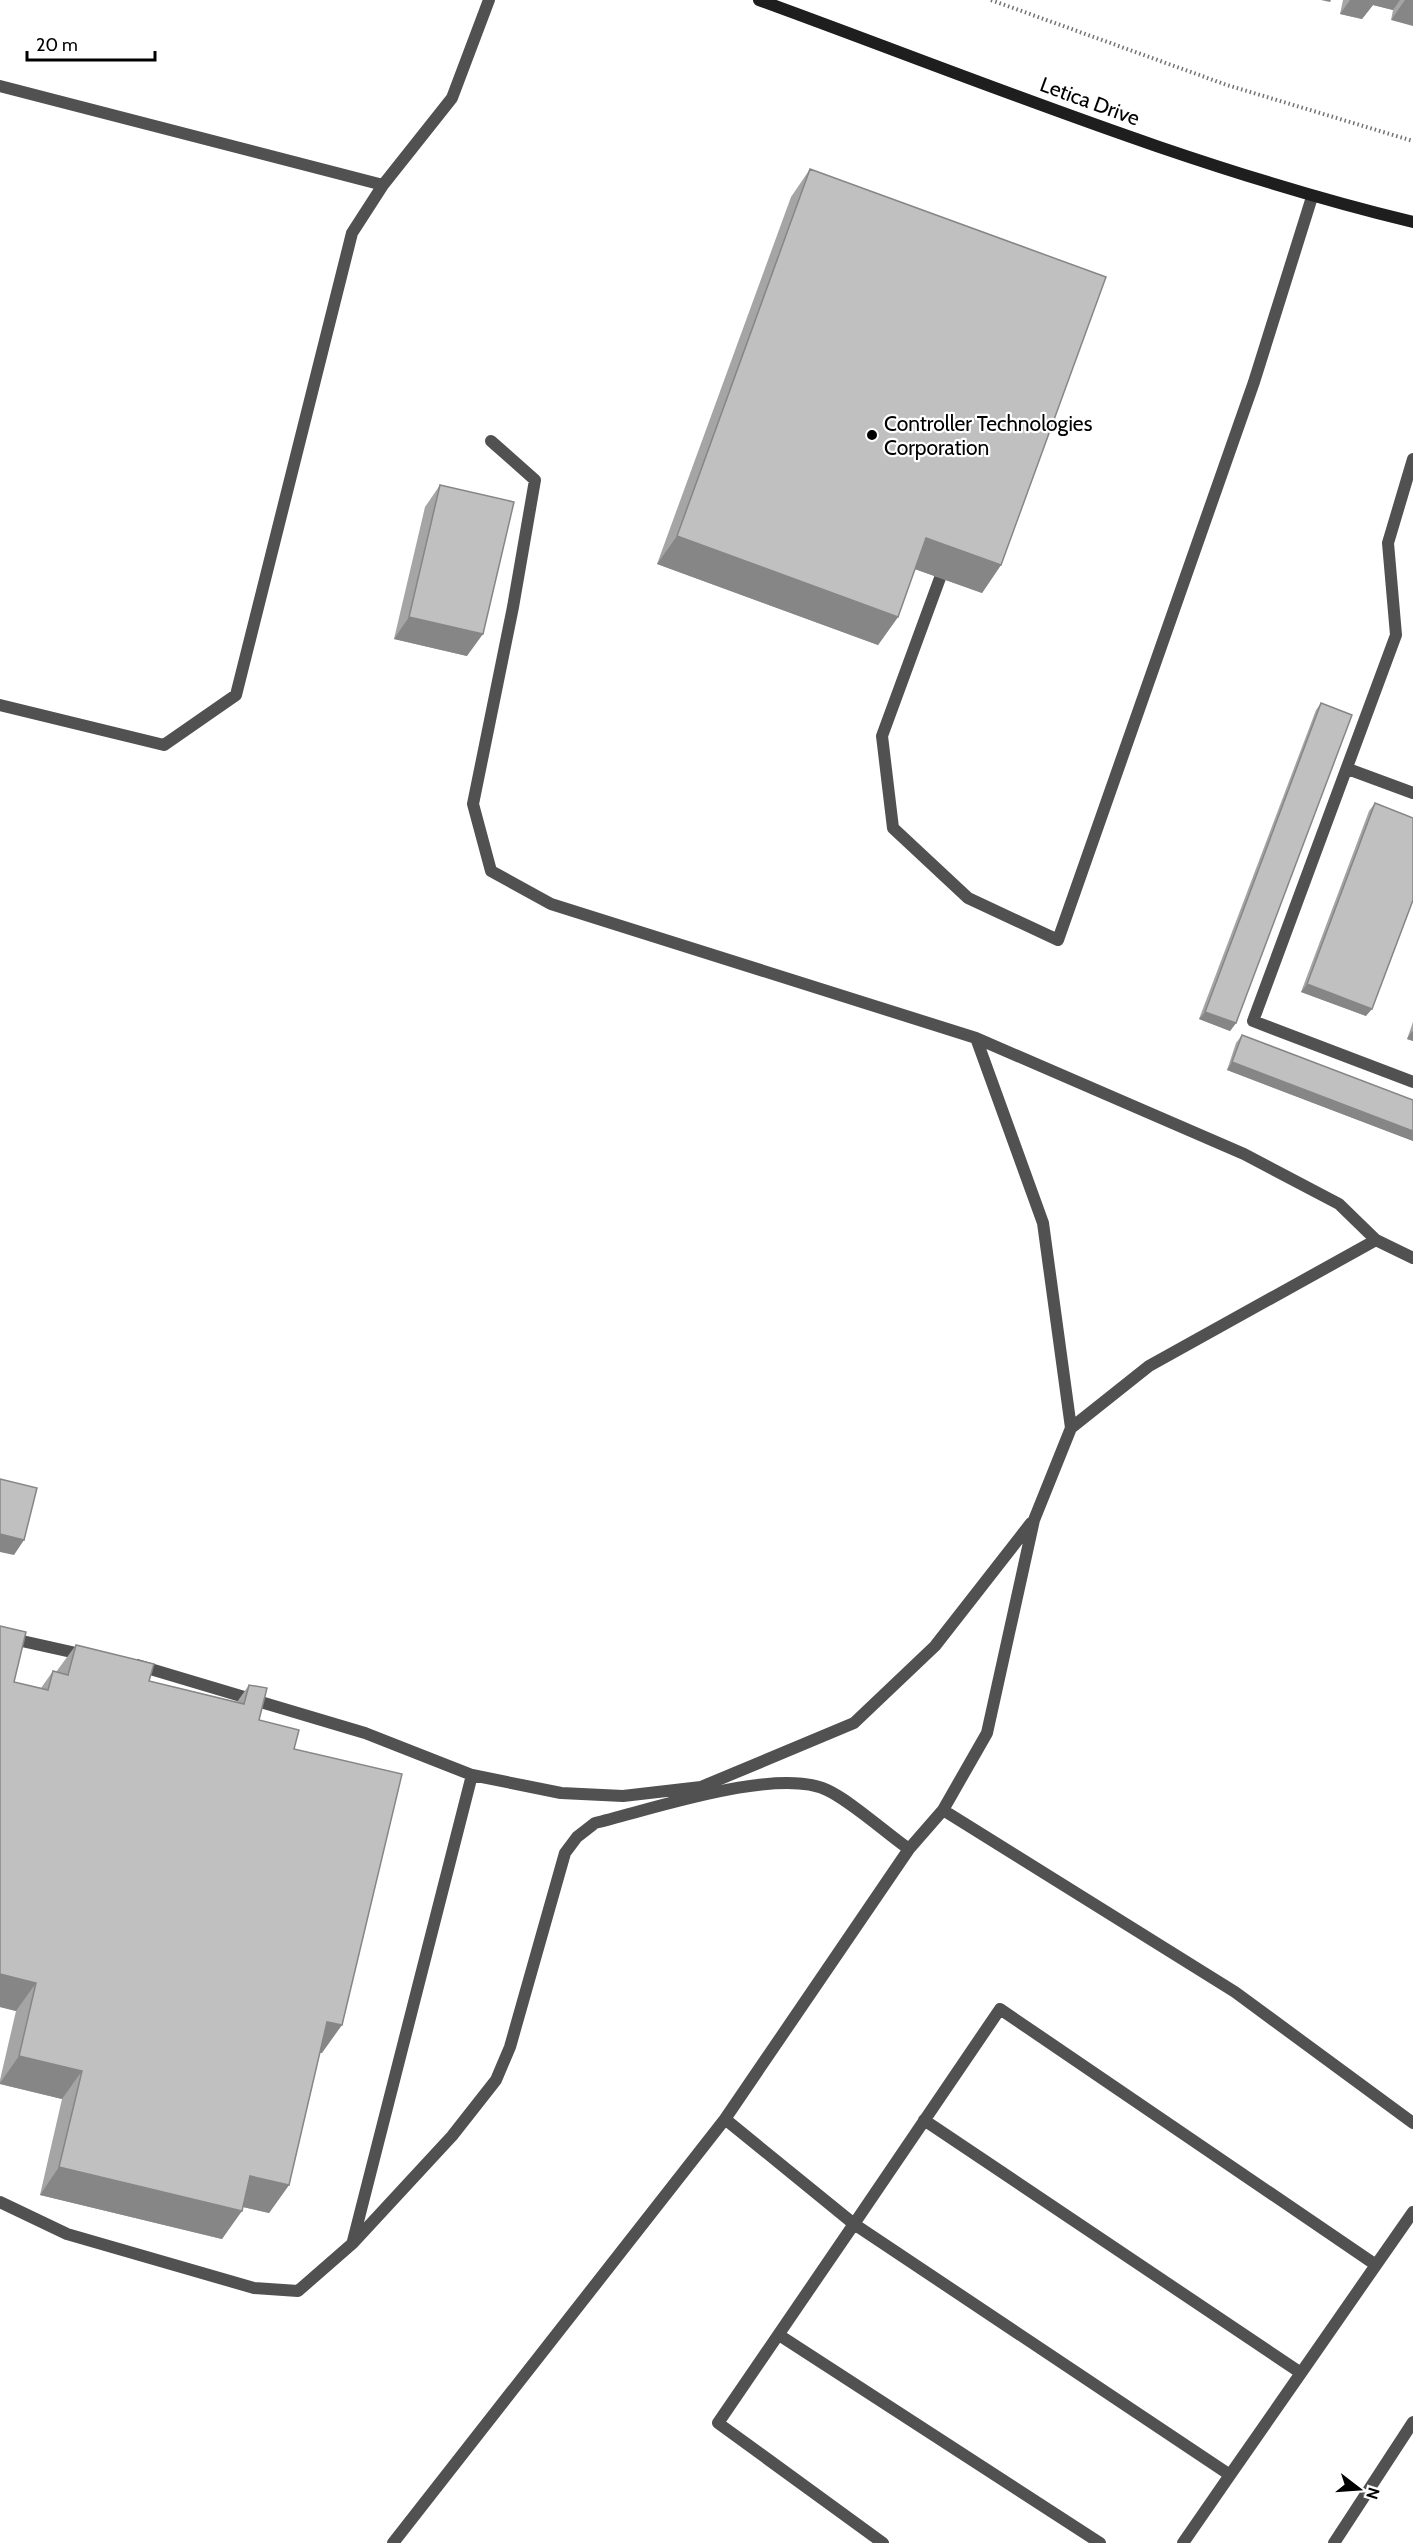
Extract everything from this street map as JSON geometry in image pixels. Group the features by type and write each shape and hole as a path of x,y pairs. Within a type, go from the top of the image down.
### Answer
{"street":[{"name":"Letica Drive","path":"759,0 1192,159 1312,197 1413,222"}],"lane":[{"path":"0,705 164,745 236,695 352,233 383,185 452,98 489,0"},
{"path":"0,86 383,185"},
{"path":"940,578 882,736 893,828 968,898 1058,940 1254,382 1312,197"},
{"path":"491,441 535,480 513,607 473,804 491,871 551,904 976,1038 1244,1154 1339,1204 1376,1240 1413,1258"},
{"path":"1413,459 1388,543 1396,635 1253,1021 1413,1082"},
{"path":"1348,769 1413,794"},
{"path":"976,1038 1043,1223 1071,1428"},
{"path":"393,2543 725,2119 909,1849 943,1810 987,1733 1034,1520 1071,1428 1149,1366 1376,1240"},
{"path":"123,1663 365,1733 472,1775 561,1793 623,1797 702,1787 854,1723 935,1646 1034,1520"},
{"path":"0,1636 102,1659"},
{"path":"353,2243 472,1775"},
{"path":"0,2202 67,2234 254,2288 298,2291 353,2243 452,2136 496,2080 510,2047 565,1853 577,1837 595,1823 746,1786 809,1784 828,1790 909,1849"},
{"path":"943,1810 1235,1992 1413,2123"},
{"path":"883,2543 718,2423 999,2008 1376,2265"},
{"path":"725,2119 854,2223 1230,2475"},
{"path":"924,2120 1301,2373"},
{"path":"1183,2543 1413,2212"},
{"path":"779,2335 1100,2543"},
{"path":"1334,2543 1413,2422"}],"path":[{"path":"991,0 1227,85 1413,141"}],"building":[{"name":"Controller Technologies Corporation","path":"810,169 1106,277 1001,565 926,538 898,617 677,536"},
{"path":"440,485 514,502 483,634 409,617"},
{"path":"1321,703 1352,715 1236,1023 1205,1012"},
{"path":"1375,803 1413,818 1413,900 1372,1009 1307,984"},
{"path":"1242,1035 1413,1100 1413,1131 1232,1062"},
{"path":"0,1479 37,1488 24,1540 0,1534"},
{"path":"0,1626 26,1632 14,1682 48,1690 53,1671 68,1675 76,1645 154,1664 149,1681 244,1704 249,1685 267,1688 259,1720 299,1730 294,1749 402,1774 342,2025 327,2022 289,2185 250,2176 242,2211 59,2167 82,2071 19,2056 36,1983 0,1974"}],"place":[{"name":"Controller Technologies Corporation","path":"872,435"}]}
